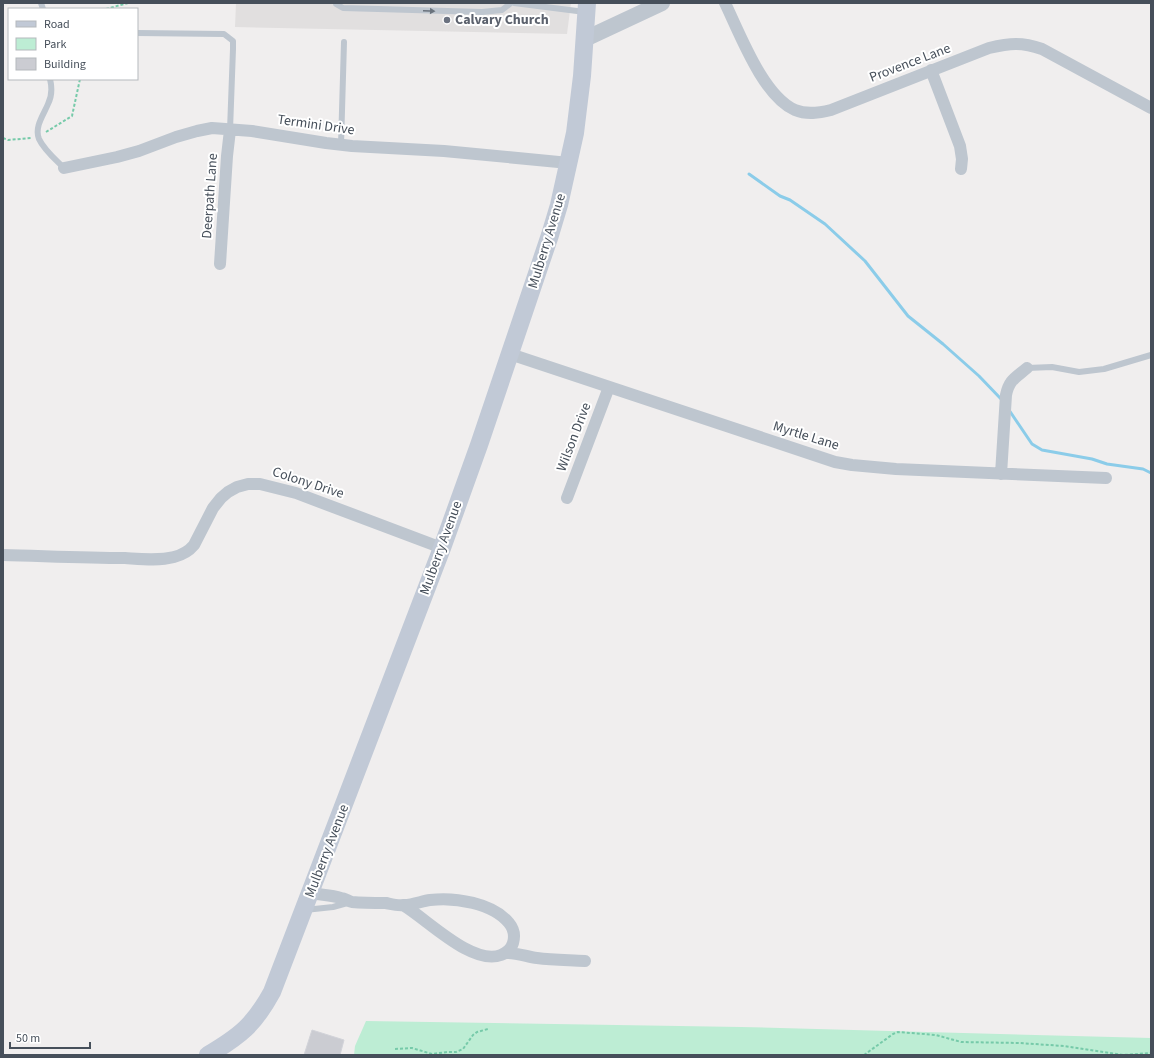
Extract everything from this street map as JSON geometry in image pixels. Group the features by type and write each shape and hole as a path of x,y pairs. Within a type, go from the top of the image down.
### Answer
{"main road":[{"name":"Mulberry Avenue","path":"208,1055 243,1032 266,1004 311,893 442,548 479,445 550,235 569,163 575,133 587,8"}],"street":[{"path":"585,39 662,3"},
{"name":"Provence Lane","path":"725,3 759,73 776,96 785,104 796,110 808,113 819,113 831,110 989,48 1015,43 1028,44 1042,49 1151,108"},
{"path":"931,70 960,146 962,159 961,169"},
{"name":"Termini Drive","path":"64,168 117,157 197,131 212,128 252,131 341,145 444,151 569,163"},
{"name":"Deerpath Lane","path":"220,264 230,130"},
{"name":"Myrtle Lane","path":"510,354 835,462 896,469 1106,478"},
{"path":"1001,474 1008,385 1014,378 1027,368"},
{"name":"Wilson Drive","path":"567,498 609,387"},
{"name":"Colony Drive","path":"3,555 161,559 173,558 190,550 213,508 221,498 228,492 248,484 260,484 296,493 442,548"},
{"path":"311,893 342,898 351,902 403,905 430,900 448,899 465,901 480,905 499,914 507,920 513,928 514,941 510,950 497,956 487,956 469,951 461,947 403,905"},
{"path":"505,953 545,959 585,961"}],"lane":[{"path":"336,3 343,8 482,12 502,10 511,3"},
{"path":"514,3 587,8"},
{"path":"138,33 224,34 233,40 234,49 230,130"},
{"path":"341,145 344,42"},
{"path":"50,80 51,95 49,103 40,120 38,137 47,150 64,168"},
{"path":"1027,368 1052,367 1078,372 1104,369 1151,355"},
{"path":"304,911 334,907 351,902"}],"path":[{"path":"110,8 128,3"},
{"path":"3,138 8,140 38,137 72,116 80,80"},
{"path":"395,1049 412,1048 432,1054 456,1052 463,1049 477,1032 488,1029"},
{"path":"864,1055 898,1032 936,1035 961,1042 1020,1043 1064,1046 1123,1055 1151,1052"}],"shaded area":[{"path":"236,3 571,3 567,34 235,27"}],"green space":[{"path":"366,1021 741,1027 1151,1038 1151,1055 354,1055 355,1046"}],"building":[{"path":"312,1030 344,1040 340,1055 304,1055"}],"waterway":[{"path":"749,174 780,196 790,200 825,224 865,261 908,316 943,344 979,376 1002,400"},
{"path":"1009,410 1032,444 1042,450 1092,459 1107,464 1143,469 1151,473"}],"place":[{"name":"Calvary Church","path":"447,20"}]}
